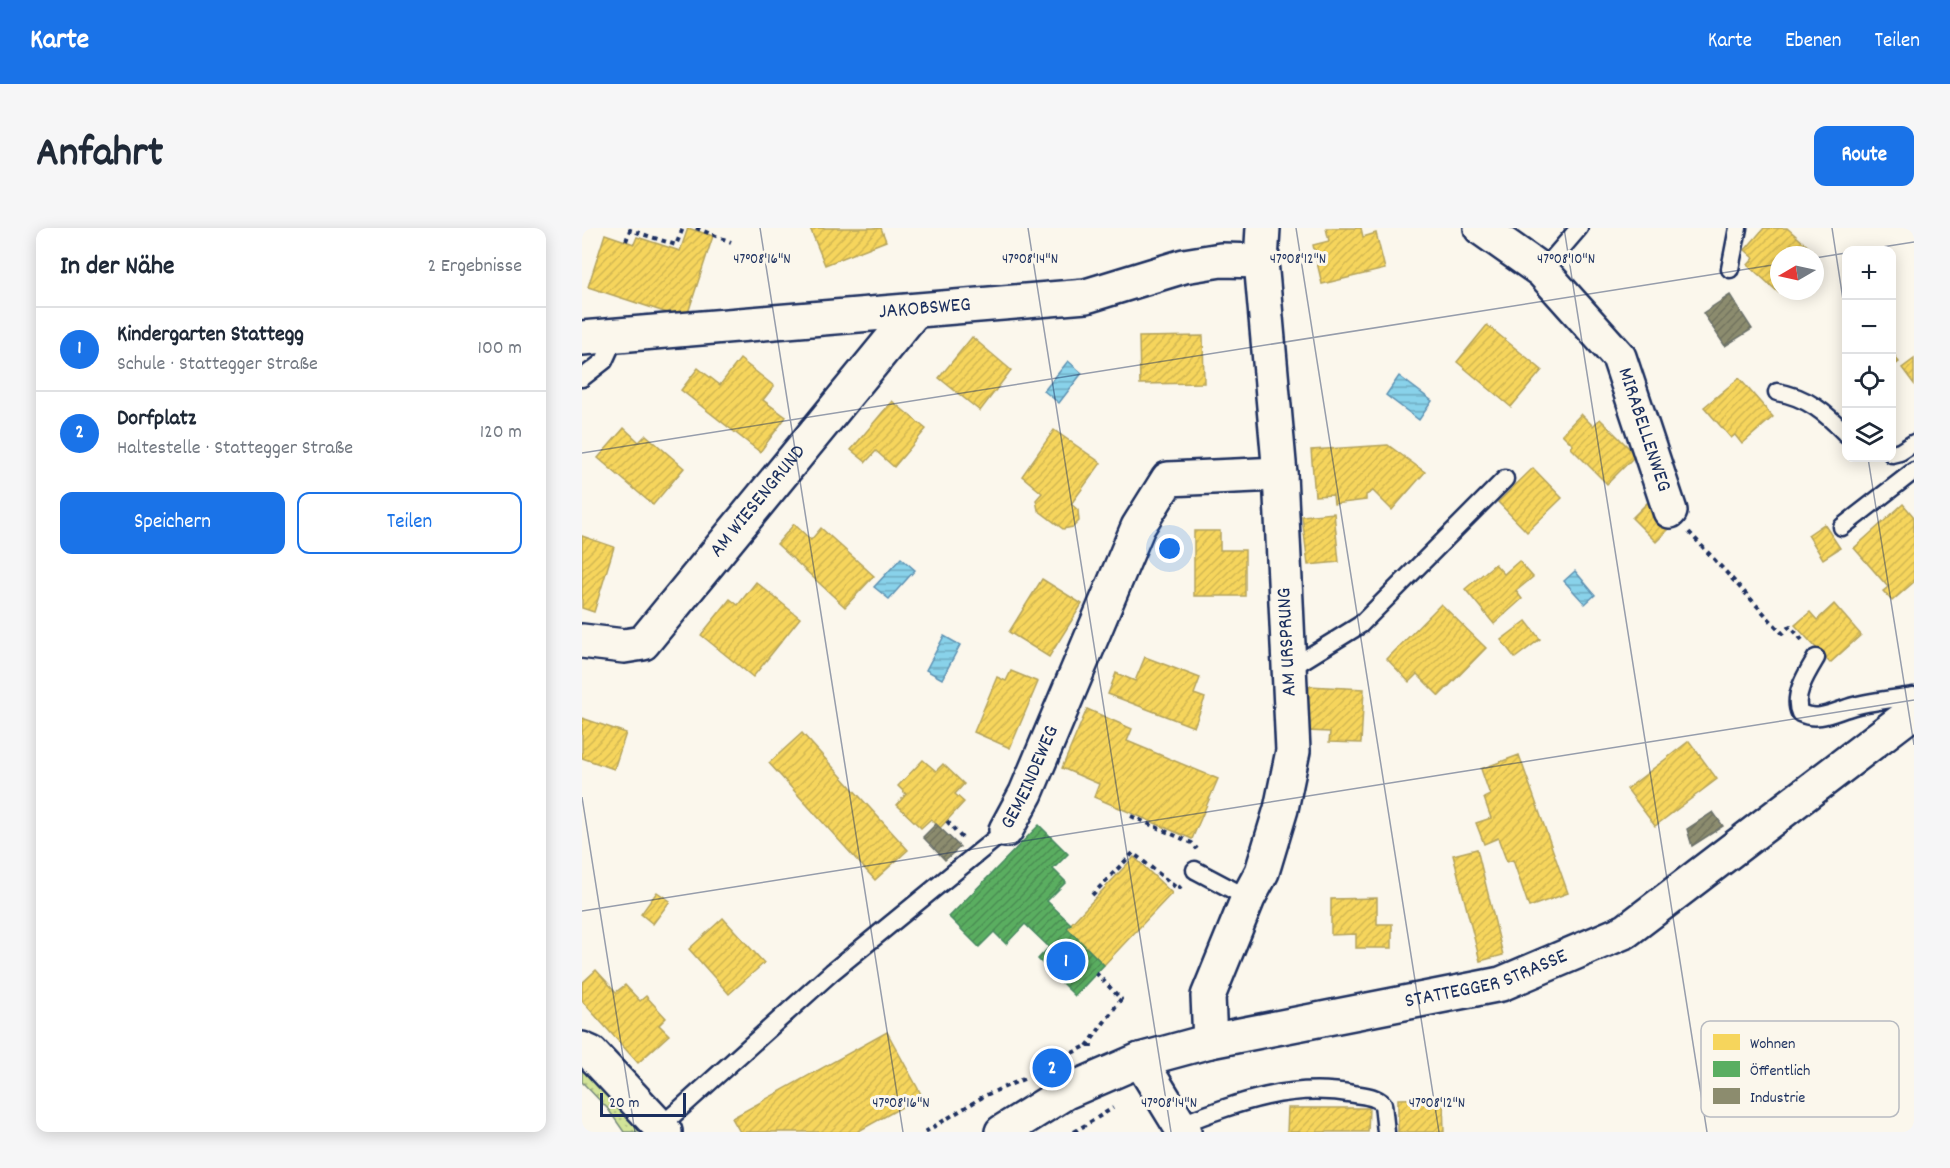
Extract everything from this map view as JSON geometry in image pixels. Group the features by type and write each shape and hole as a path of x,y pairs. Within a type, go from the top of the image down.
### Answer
{"street":[{"name":"AM URSPRUNG","path":"1210,1041 1209,996 1248,898 1262,872 1281,808 1293,751 1280,474 1261,261 1263,228"},
{"name":"MIRABELLENWEG","path":"1481,228 1542,271 1619,357 1670,512"},
{"name":"JAKOBSWEG","path":"582,338 808,317 914,312 1086,296 1184,266 1221,260 1261,261"},
{"name":"AM WIESENGRUND","path":"582,641 624,646 643,643 914,312"},
{"name":"GEMEINDEWEG","path":"1006,830 1026,793 1138,527 1168,479 1280,474"},
{"name":"STATTEGGER STRASSE","path":"1002,1132 1066,1092 1102,1074 1140,1060 1210,1041 1501,984 1626,931 1914,711"},
{"path":"582,1049 591,1053 663,1129"},
{"path":"1140,1060 1181,1129"}],"lane":[{"path":"1542,271 1579,228"},
{"path":"1730,269 1738,228"},
{"path":"582,378 604,361 616,335"},
{"path":"1777,392 1796,396 1815,406 1842,430"},
{"path":"1896,453 1914,443"},
{"path":"1842,527 1914,471"},
{"path":"1289,669 1360,625 1505,479"},
{"path":"1816,658 1803,682 1797,706 1800,713 1806,716 1828,716 1854,706 1914,696"},
{"name":"GEMEINDEWEG","path":"663,1129 832,972 1006,830"},
{"path":"1195,870 1248,898"},
{"path":"1181,1129 1250,1098 1287,1091 1330,1090 1377,1099 1383,1104 1386,1132"}],"path":[{"path":"626,241 630,231 661,243 676,245 683,228"},
{"path":"696,228 730,242"},
{"path":"1670,512 1782,633 1790,626 1816,658"},
{"path":"1092,895 1133,853 1178,889 1195,870 1203,856 1192,843 1131,816"},
{"path":"1074,1132 1120,1104 1086,1046 1121,999 1096,973"}],"green space":[{"path":"582,1060 651,1132 624,1132 608,1109 582,1082"}],"water":[{"path":"1068,361 1082,373 1059,403 1044,391"},
{"path":"1399,376 1432,401 1419,420 1386,395"},
{"path":"901,558 915,570 889,599 874,587"},
{"path":"1575,571 1595,595 1585,604 1564,581"},
{"path":"944,636 960,645 942,679 926,670"}],"building: Wohnen":[{"path":"688,228 713,236 686,319 588,287 605,234 634,244 637,237 680,251"},
{"path":"810,228 881,228 886,241 825,265"},
{"path":"1326,228 1361,228 1363,237 1376,233 1385,269 1322,284 1313,245 1329,241"},
{"path":"1764,228 1787,228 1807,246 1770,246 1770,285 1748,265 1754,258 1745,250"},
{"path":"1487,325 1542,370 1511,407 1457,362"},
{"path":"1203,336 1204,383 1140,384 1139,337"},
{"path":"972,337 1011,370 980,411 939,378"},
{"path":"740,359 774,386 763,400 786,417 760,452 681,390 698,368 720,385"},
{"path":"1914,359 1914,384 1902,368"},
{"path":"1739,378 1773,417 1742,444 1735,435 1731,438 1704,407"},
{"path":"892,401 926,429 894,467 876,451 866,462 851,450"},
{"path":"1581,414 1593,426 1600,419 1636,455 1607,484 1571,448 1573,445 1562,434"},
{"path":"624,428 639,442 646,435 684,468 653,505 598,458"},
{"path":"1054,430 1101,463 1071,504 1078,510 1079,521 1073,527 1063,529 1038,510 1036,500 1042,493 1022,476"},
{"path":"1388,445 1425,472 1392,510 1373,491 1366,495 1366,500 1334,504 1333,495 1315,496 1311,450"},
{"path":"1533,468 1562,498 1527,532 1498,502"},
{"path":"1652,498 1676,522 1656,542 1632,518"},
{"path":"1903,504 1914,517 1914,582 1892,601 1883,591 1888,587 1854,548"},
{"path":"1334,513 1339,562 1308,565 1302,516"},
{"path":"794,524 811,540 821,528 874,576 845,607 777,544"},
{"path":"1824,524 1840,548 1823,559 1808,535"},
{"path":"1194,531 1220,531 1220,550 1245,550 1245,596 1194,596"},
{"path":"582,536 614,547 594,612 582,608"},
{"path":"1519,561 1533,577 1516,591 1522,599 1494,624 1465,589 1495,564 1504,574"},
{"path":"1042,579 1082,604 1049,657 1009,632"},
{"path":"756,582 800,618 753,677 701,635 730,599 738,605"},
{"path":"1441,604 1486,648 1439,696 1417,674 1409,682 1387,659"},
{"path":"1834,604 1861,635 1830,663 1795,625 1810,612 1817,620"},
{"path":"1526,621 1540,639 1515,658 1501,640"},
{"path":"1145,657 1200,678 1194,694 1205,698 1194,727 1108,694 1116,673 1135,681"},
{"path":"1011,671 1038,682 1010,748 974,732 997,677 1006,681"},
{"path":"1309,686 1364,689 1361,743 1329,742 1330,732 1307,731"},
{"path":"1087,709 1132,729 1127,741 1218,779 1192,839 1094,797 1099,784 1062,768"},
{"path":"582,718 626,733 614,769 582,758"},
{"path":"802,733 908,850 875,880 769,763"},
{"path":"1689,741 1717,779 1655,826 1627,789"},
{"path":"1519,755 1568,893 1529,907 1513,860 1507,862 1498,838 1484,844 1476,823 1491,818 1484,798 1490,795 1481,769"},
{"path":"923,760 936,771 943,764 964,784 955,794 964,802 940,828 931,819 921,828 897,805 906,794 898,786"},
{"path":"1477,849 1503,955 1480,961 1453,855"},
{"path":"1134,857 1172,893 1104,965 1067,928"},
{"path":"657,892 670,901 653,924 641,914"},
{"path":"1377,898 1377,924 1392,924 1392,948 1356,948 1356,934 1331,935 1331,899"},
{"path":"723,918 764,963 729,994 689,949"},
{"path":"596,970 616,992 625,985 640,1001 646,996 666,1018 659,1025 669,1035 638,1063 582,1001 582,983"},
{"path":"887,1032 922,1096 857,1132 740,1132 732,1118"},
{"path":"1443,1098 1444,1132 1398,1132 1398,1099"},
{"path":"1288,1108 1369,1108 1368,1132 1287,1132"}],"building: Öffentlich":[{"path":"1039,825 1068,854 1053,869 1066,882 1047,901 1071,924 1067,928 1104,965 1075,996 1038,959 1049,947 1025,924 1006,944 994,932 979,947 949,917"}],"building: Industrie":[{"path":"1730,295 1752,329 1725,346 1703,313"},
{"path":"1713,812 1723,826 1692,846 1687,829"},
{"path":"936,824 960,847 945,860 923,837"}],"place":[{"name":"Kindergarten Stattegg","path":"1066,961"},
{"name":"Dorfplatz","path":"1052,1068"}]}
